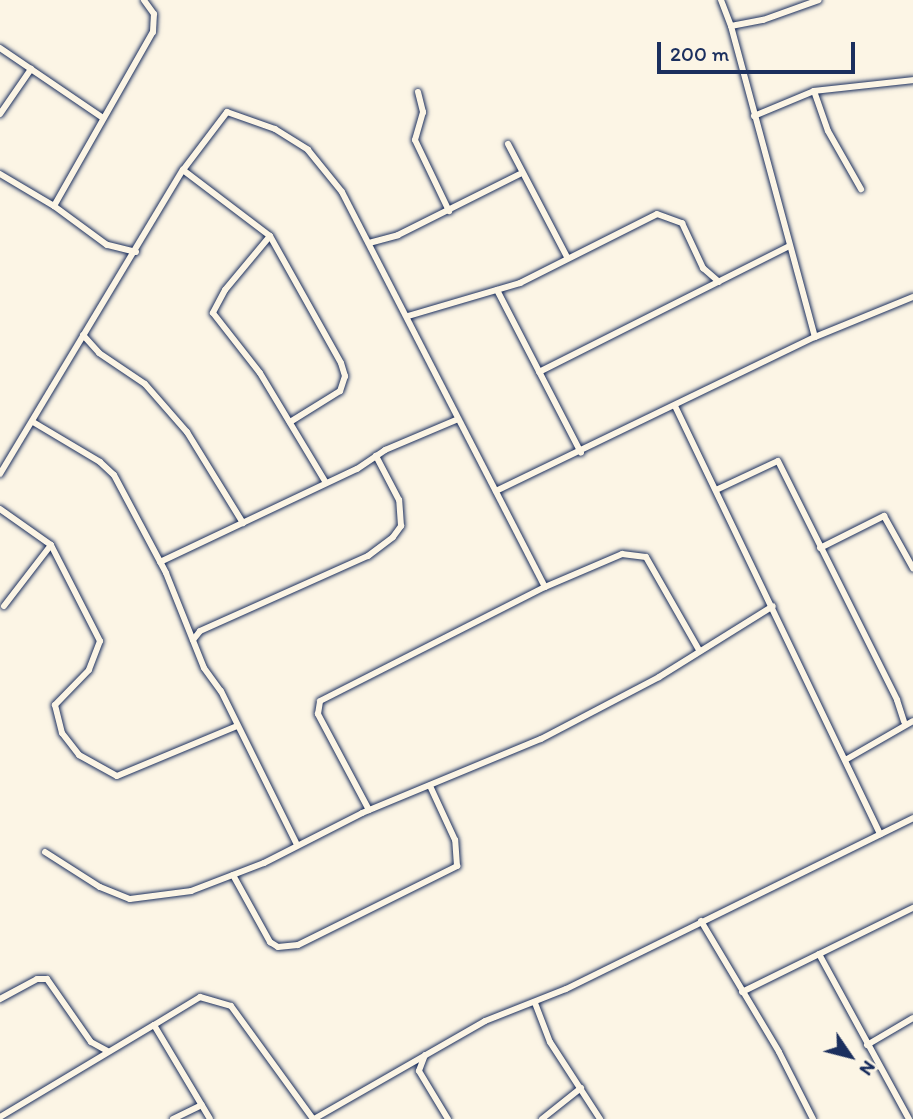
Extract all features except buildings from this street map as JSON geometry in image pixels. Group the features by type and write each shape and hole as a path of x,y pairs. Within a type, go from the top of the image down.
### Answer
{"street":[{"path":"54,206 153,32 154,14 144,0"},
{"path":"721,0 731,26 815,337"},
{"path":"731,26 756,22 819,0"},
{"path":"0,48 103,118"},
{"path":"0,114 31,69"},
{"path":"754,116 814,91 913,80"},
{"path":"814,91 828,131 861,189"},
{"path":"418,92 422,112 415,140 449,211"},
{"path":"0,474 183,170 222,114 255,120 308,150 321,164 369,243 408,316 456,420 545,587"},
{"path":"508,144 520,174 567,257"},
{"path":"183,170 270,236 345,376 340,391 290,422"},
{"path":"0,174 54,206 107,245 135,252"},
{"path":"369,243 449,211 520,174"},
{"path":"408,316 497,290 640,221 666,214 682,223 703,268 719,282"},
{"path":"270,236 225,290 214,313 290,422 325,481"},
{"path":"540,372 789,246"},
{"path":"497,290 581,453"},
{"path":"496,491 581,453 815,337 913,297"},
{"path":"83,335 163,403 187,432 243,523"},
{"path":"676,406 686,435 773,606 880,834"},
{"path":"160,562 376,456 456,420"},
{"path":"33,422 108,468 160,562 193,640 297,845"},
{"path":"193,640 200,631 368,556 394,537 401,526 399,500 376,456"},
{"path":"716,490 778,461 801,502 820,548 897,699 904,722"},
{"path":"0,509 51,545 100,641 89,670 55,705 62,733 79,755 117,776 237,726"},
{"path":"820,548 884,516 913,568"},
{"path":"4,606 51,545"},
{"path":"369,810 318,714 320,701 545,587 622,554 646,557 699,650"},
{"path":"45,852 100,887 130,899 173,897 233,875 369,810 575,722 773,606"},
{"path":"847,759 904,722 913,721"},
{"path":"233,875 271,942 278,947 298,944 457,866 456,840 430,786"},
{"path":"0,1117 200,997 231,1006 313,1119 485,1021 535,1003 913,817"},
{"path":"742,992 913,908"},
{"path":"701,921 813,1119"},
{"path":"819,954 909,1119"},
{"path":"0,999 37,979 47,979 91,1042 107,1051"},
{"path":"535,1003 550,1042 600,1119"},
{"path":"867,1045 913,1018"},
{"path":"154,1025 210,1119"},
{"path":"426,1053 419,1071 448,1119"},
{"path":"542,1119 581,1088"},
{"path":"173,1119 202,1105"}]}
